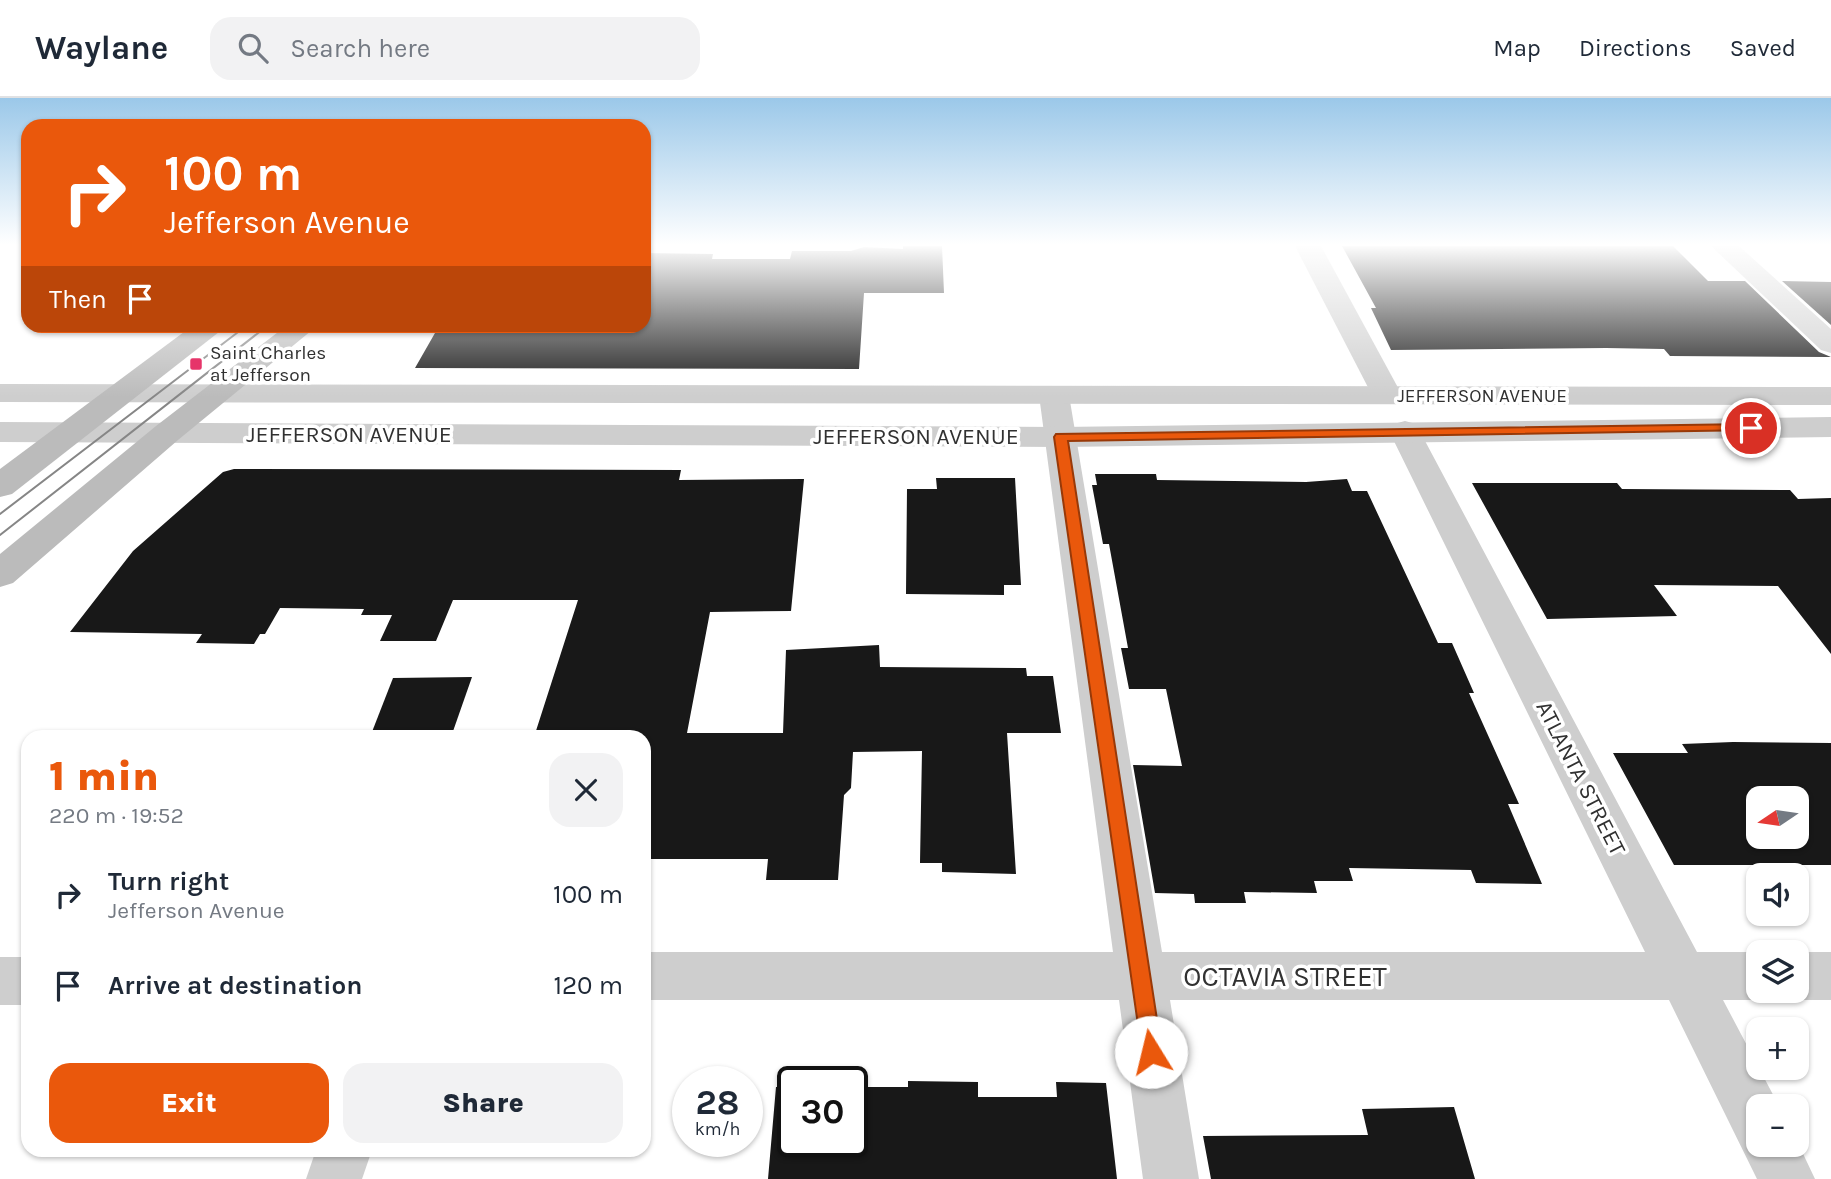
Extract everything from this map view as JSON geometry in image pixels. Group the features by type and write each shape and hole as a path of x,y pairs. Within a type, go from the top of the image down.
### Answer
{"main road":[{"path":"0,486 200,333"},
{"path":"0,574 167,433 294,333"}],"street":[{"name":"ATLANTA STREET","path":"1335,296 1746,1099"},
{"path":"1779,296 1831,344"},
{"name":"JEFFERSON AVENUE","path":"0,393 1054,395 1396,413 1831,426"},
{"path":"1054,395 1171,1179"},
{"name":"JEFFERSON AVENUE","path":"0,432 1061,437 1396,413 1831,396"},
{"path":"1809,976 1831,975"},
{"name":"OCTAVIA STREET","path":"651,976 1746,976"},
{"path":"0,981 21,981"},
{"path":"334,1179 342,1157"},
{"path":"1776,1157 1787,1179"}],"building":[{"path":"651,296 864,296 859,369 415,368 435,333 651,333"},
{"path":"1370,296 1761,296 1819,352 1831,357 1670,356 1664,349 1606,348 1391,350 1371,308 1376,308"},
{"path":"1799,296 1831,296 1831,325"},
{"path":"234,469 681,470 679,480 804,479 791,611 710,612 687,733 783,733 786,650 879,645 880,667 1026,668 1027,676 1053,676 1061,733 1007,733 1016,874 942,872 942,863 920,863 922,751 853,752 851,788 844,795 838,880 766,880 768,859 651,859 651,730 536,730 578,600 453,600 436,641 380,641 392,615 361,615 364,609 280,608 265,634 260,634 254,644 196,643 202,634 70,632 133,551 223,472"},
{"path":"1095,474 1156,474 1157,480 1306,482 1347,479 1352,491 1367,491 1438,643 1452,643 1474,693 1469,693 1519,804 1508,804 1542,884 1476,883 1471,870 1349,868 1353,881 1314,881 1317,893 1244,892 1246,903 1195,903 1194,894 1155,893 1133,765 1182,766 1166,689 1129,689 1121,648 1128,648 1109,544 1103,544 1092,485 1097,485"},
{"path":"936,478 1015,478 1021,585 1004,585 1004,595 906,594 907,489 937,489"},
{"path":"1472,483 1617,483 1622,489 1790,490 1798,499 1831,498 1831,654 1778,586 1654,585 1677,616 1547,619"},
{"path":"472,677 453,730 373,730 393,678"},
{"path":"1831,743 1831,865 1674,865 1613,753 1688,753 1682,744"},
{"path":"908,1081 978,1082 978,1097 1057,1097 1056,1082 1106,1083 1117,1179 768,1179 776,1087 777,1157 868,1157 868,1087 908,1087"},
{"path":"1454,1107 1475,1179 1211,1179 1203,1136 1368,1135 1362,1109"}],"tram line":[{"path":"0,514 237,333"},
{"path":"0,535 258,333"}],"place":[{"name":"Saint Charles at Jefferson","path":"196,364"}],"route":[{"path":"1151,1052 1061,437 1751,428"}]}
